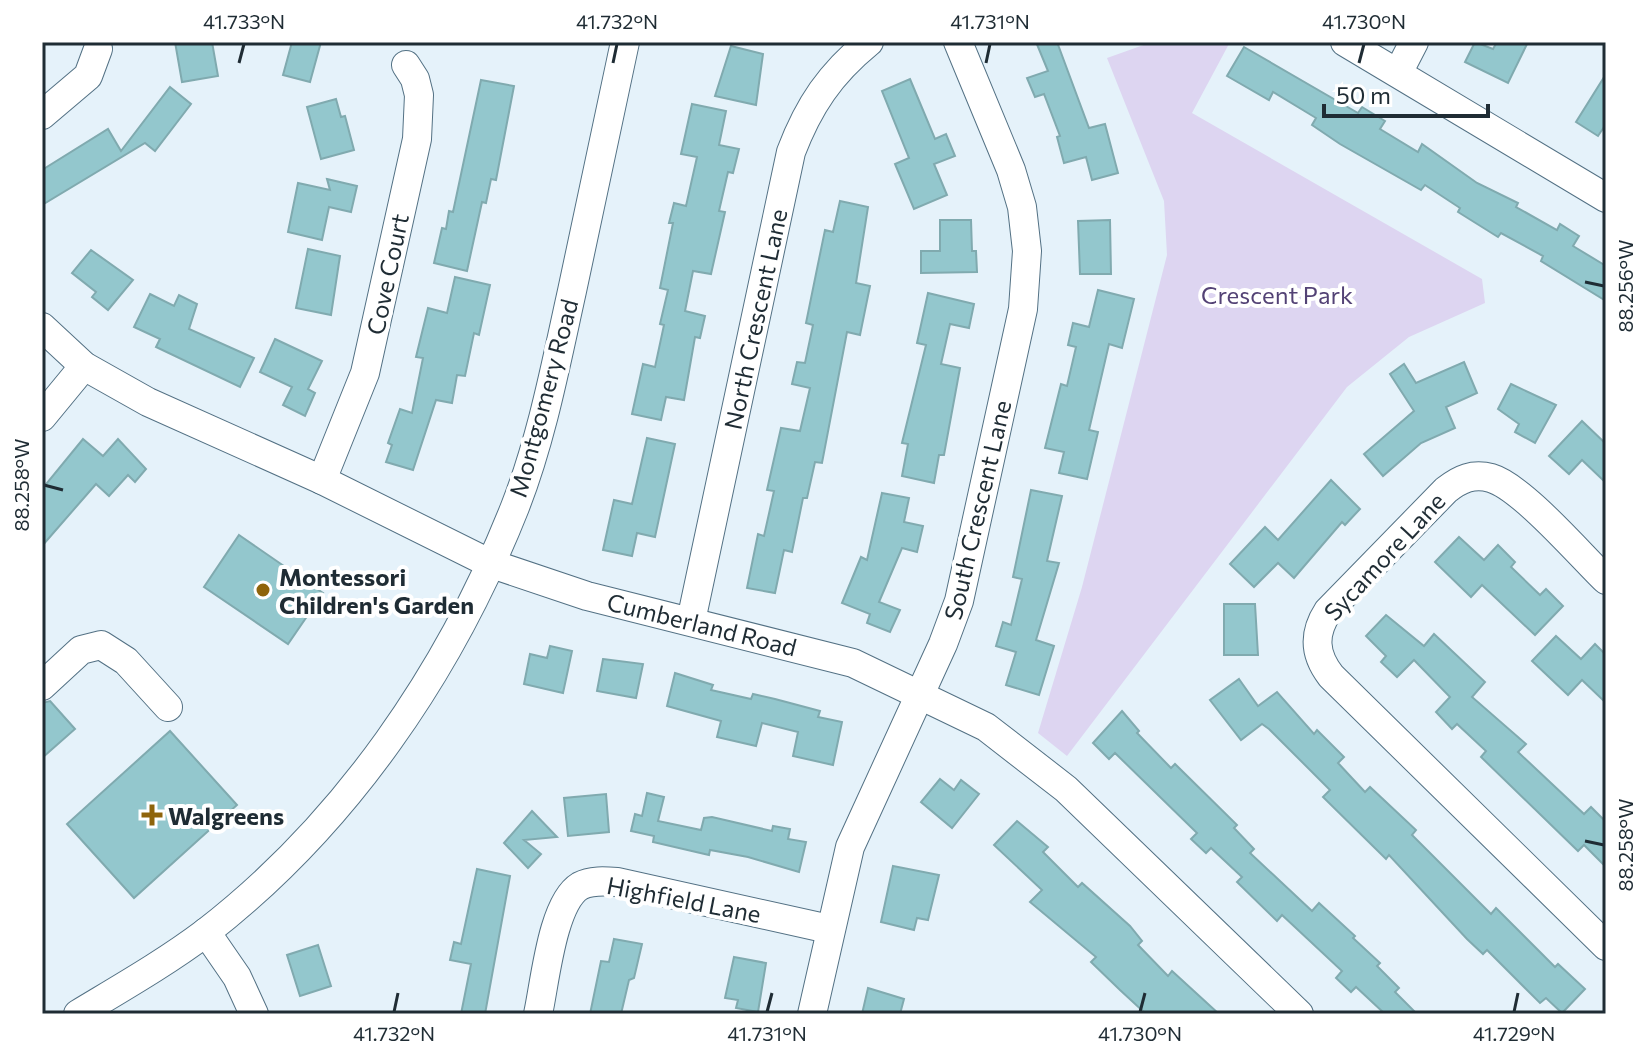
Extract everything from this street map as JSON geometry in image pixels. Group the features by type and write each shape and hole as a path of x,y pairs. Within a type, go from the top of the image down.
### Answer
{"street":[{"name":"Montgomery Road","path":"78,1014 206,932 298,850 366,771 452,642 515,507 545,408 625,42"},
{"name":"North Crescent Lane","path":"691,621 791,152 802,123 828,79 869,42"},
{"name":"South Crescent Lane","path":"812,1014 850,847 959,601 1027,276 1025,231 1015,182 958,42"},
{"path":"1345,42 1606,198"},
{"path":"1398,73 1414,42"},
{"path":"42,115 88,76 98,49"},
{"name":"Cove Court","path":"322,480 365,373 417,139 419,95 415,79 406,65"},
{"name":"Cumberland Road","path":"42,327 84,366 148,402 322,480 489,563 587,596 853,663 986,727 1036,763 1299,1014"},
{"path":"42,417 84,366"},
{"name":"Sycamore Lane","path":"1606,580 1515,492 1490,477 1474,476 1459,480 1446,490 1328,611 1320,623 1316,650 1331,676 1606,946"},
{"path":"42,686 81,650 101,645 126,661 168,707"},
{"name":"Highfield Lane","path":"538,1014 559,915 568,897 581,885 617,882 829,929"},
{"path":"206,932 237,977 254,1014"}],"green space":[{"name":"Crescent Park","path":"1152,42 1230,42 1192,113 1482,279 1485,303 1409,337 1347,387 1067,756 1038,733 1082,587 1167,255 1164,201 1107,58"}],"building":[{"path":"175,42 212,42 218,76 182,82"},
{"path":"292,42 321,42 310,82 283,75"},
{"path":"1036,42 1057,42 1089,128 1105,124 1118,173 1092,180 1086,157 1064,163 1057,137 1060,136 1044,94 1035,97 1027,78 1048,71"},
{"path":"1475,42 1493,49 1497,42 1528,42 1508,83 1465,62"},
{"path":"731,46 763,54 756,105 715,96"},
{"path":"1244,47 1358,113 1362,107 1385,121 1380,129 1418,152 1422,144 1477,183 1518,203 1516,207 1557,230 1560,224 1579,236 1573,246 1606,266 1606,301 1541,261 1543,256 1501,233 1498,237 1458,212 1460,208 1425,185 1421,190 1340,144 1312,125 1316,118 1273,92 1269,100 1227,76"},
{"path":"1606,74 1606,124 1598,136 1576,122"},
{"path":"910,79 935,139 946,134 955,156 934,164 947,195 914,209 895,164 909,158 882,91"},
{"path":"481,80 514,86 496,180 491,179 486,203 482,202 467,271 434,263 442,228 446,229 449,211 453,212"},
{"path":"170,87 191,104 155,151 145,143 42,205 42,170 108,129 121,151"},
{"path":"336,99 341,117 345,116 354,150 321,159 307,107"},
{"path":"692,104 726,111 719,145 739,149 733,173 728,172 719,211 725,212 711,274 693,271 685,311 705,316 700,338 695,337 684,400 666,397 661,420 632,414 643,364 655,367 664,325 660,324 668,290 660,288 674,203 686,206 697,157 681,154"},
{"path":"327,179 357,186 351,212 329,207 322,240 288,232 298,183 330,190"},
{"path":"840,201 868,207 856,283 870,286 860,335 847,332 822,463 815,462 807,498 803,498 792,552 784,550 775,593 747,588 758,534 764,536 774,491 767,490 781,428 800,431 810,388 792,384 797,362 805,363 813,325 806,323 825,230 833,232"},
{"path":"940,220 971,220 972,251 976,251 977,272 921,273 921,251 940,251"},
{"path":"1110,220 1111,274 1080,274 1078,221"},
{"path":"308,249 340,256 331,315 296,308"},
{"path":"91,250 133,280 108,310 92,297 96,292 72,273"},
{"path":"455,277 490,285 479,335 474,333 465,376 457,375 452,403 436,400 413,470 386,462 392,445 388,443 400,409 412,413 423,358 416,357 428,308 447,313"},
{"path":"1098,290 1134,299 1122,348 1109,344 1089,430 1098,432 1087,479 1059,473 1064,452 1045,448 1061,384 1067,386 1076,347 1068,345 1073,323 1089,327"},
{"path":"928,293 974,304 969,328 950,324 941,364 960,368 944,455 939,455 934,483 902,476 908,444 902,443 926,345 917,343"},
{"path":"150,294 174,306 179,295 197,304 189,329 254,358 240,387 156,347 160,339 134,327"},
{"path":"275,339 322,361 308,389 315,393 305,416 283,405 292,387 260,372"},
{"path":"1464,362 1477,393 1446,407 1455,428 1421,443 1383,476 1364,454 1414,411 1390,374 1404,364 1416,383"},
{"path":"1511,384 1556,405 1535,443 1515,432 1519,424 1498,409"},
{"path":"1582,421 1606,444 1606,483 1582,460 1569,474 1549,456"},
{"path":"647,438 675,444 655,537 637,533 632,556 603,550 614,500 632,504"},
{"path":"83,439 103,456 118,439 146,469 135,482 128,475 109,496 96,484 42,546 42,489"},
{"path":"1331,480 1360,509 1345,525 1342,522 1294,578 1278,563 1254,587 1230,564 1265,527 1278,540"},
{"path":"1031,490 1062,496 1047,561 1059,563 1036,640 1054,646 1039,695 1006,685 1016,652 996,646 1003,622 1011,625 1022,579 1013,577"},
{"path":"882,493 909,498 904,522 923,526 917,552 902,548 879,602 900,610 890,632 867,623 870,614 842,603 861,557 867,560"},
{"name":"Montessori Children's Garden","path":"239,535 323,593 288,644 204,587"},
{"path":"1459,537 1484,560 1498,545 1515,562 1511,567 1540,595 1546,589 1563,606 1535,635 1482,585 1471,597 1435,562"},
{"path":"1224,604 1255,604 1258,655 1224,655"},
{"path":"1386,615 1424,646 1434,634 1485,682 1472,697 1526,744 1518,752 1584,814 1591,807 1606,822 1606,867 1584,845 1578,851 1481,757 1486,751 1457,724 1452,729 1436,712 1450,697 1414,660 1397,677 1381,662 1386,656 1366,636"},
{"path":"1556,636 1581,659 1595,644 1606,655 1606,703 1582,680 1568,695 1532,661"},
{"path":"550,646 572,651 563,693 524,684 530,654 547,658"},
{"path":"603,659 643,664 636,698 597,691"},
{"path":"675,673 713,685 711,690 751,699 753,694 775,699 820,711 818,717 842,722 833,765 793,756 798,732 762,723 756,746 717,737 721,721 667,706"},
{"path":"1239,679 1258,706 1277,692 1314,734 1317,730 1344,757 1338,763 1365,792 1370,787 1416,830 1412,835 1491,914 1496,908 1555,967 1558,964 1585,989 1562,1013 1546,998 1540,1003 1487,950 1483,954 1467,939 1389,855 1386,859 1323,797 1330,790 1269,729 1262,724 1241,740 1210,700"},
{"path":"50,701 75,729 42,758 42,703"},
{"path":"1122,711 1139,731 1137,733 1171,768 1175,764 1237,825 1234,828 1254,849 1250,853 1312,911 1319,903 1355,936 1353,938 1380,963 1377,966 1399,988 1395,992 1417,1014 1385,1014 1356,987 1351,992 1336,978 1342,971 1282,915 1277,921 1237,882 1242,877 1211,848 1206,853 1191,839 1197,833 1115,753 1109,759 1093,743"},
{"name":"Walgreens","path":"170,731 237,805 134,898 67,824"},
{"path":"940,779 954,790 961,780 979,794 952,828 921,802"},
{"path":"647,793 664,797 658,821 701,830 704,818 712,817 772,831 773,826 790,829 788,839 806,842 799,872 748,857 710,850 709,855 653,842 654,836 631,831 635,814 642,816"},
{"path":"606,794 609,832 568,836 564,798"},
{"path":"532,811 557,837 524,840 541,854 528,868 504,843"},
{"path":"1017,821 1048,847 1043,852 1078,887 1082,883 1130,926 1142,941 1138,945 1168,976 1172,971 1219,1014 1146,1014 1120,990 1091,962 1096,957 1030,902 1042,890 994,845"},
{"path":"893,866 939,875 928,920 917,918 914,930 881,922"},
{"path":"477,869 510,876 485,1014 461,1014 471,964 450,960 454,942 461,944"},
{"path":"614,939 642,944 634,978 629,980 621,1014 590,1014 601,961 609,962"},
{"path":"318,945 331,986 300,996 287,955"},
{"path":"734,957 766,963 758,1012 736,1008 738,1000 725,998"},
{"path":"868,988 904,999 900,1014 862,1014"}],"place":[{"name":"Montessori Children's Garden","path":"263,590"},
{"name":"Walgreens","path":"152,815"}]}
